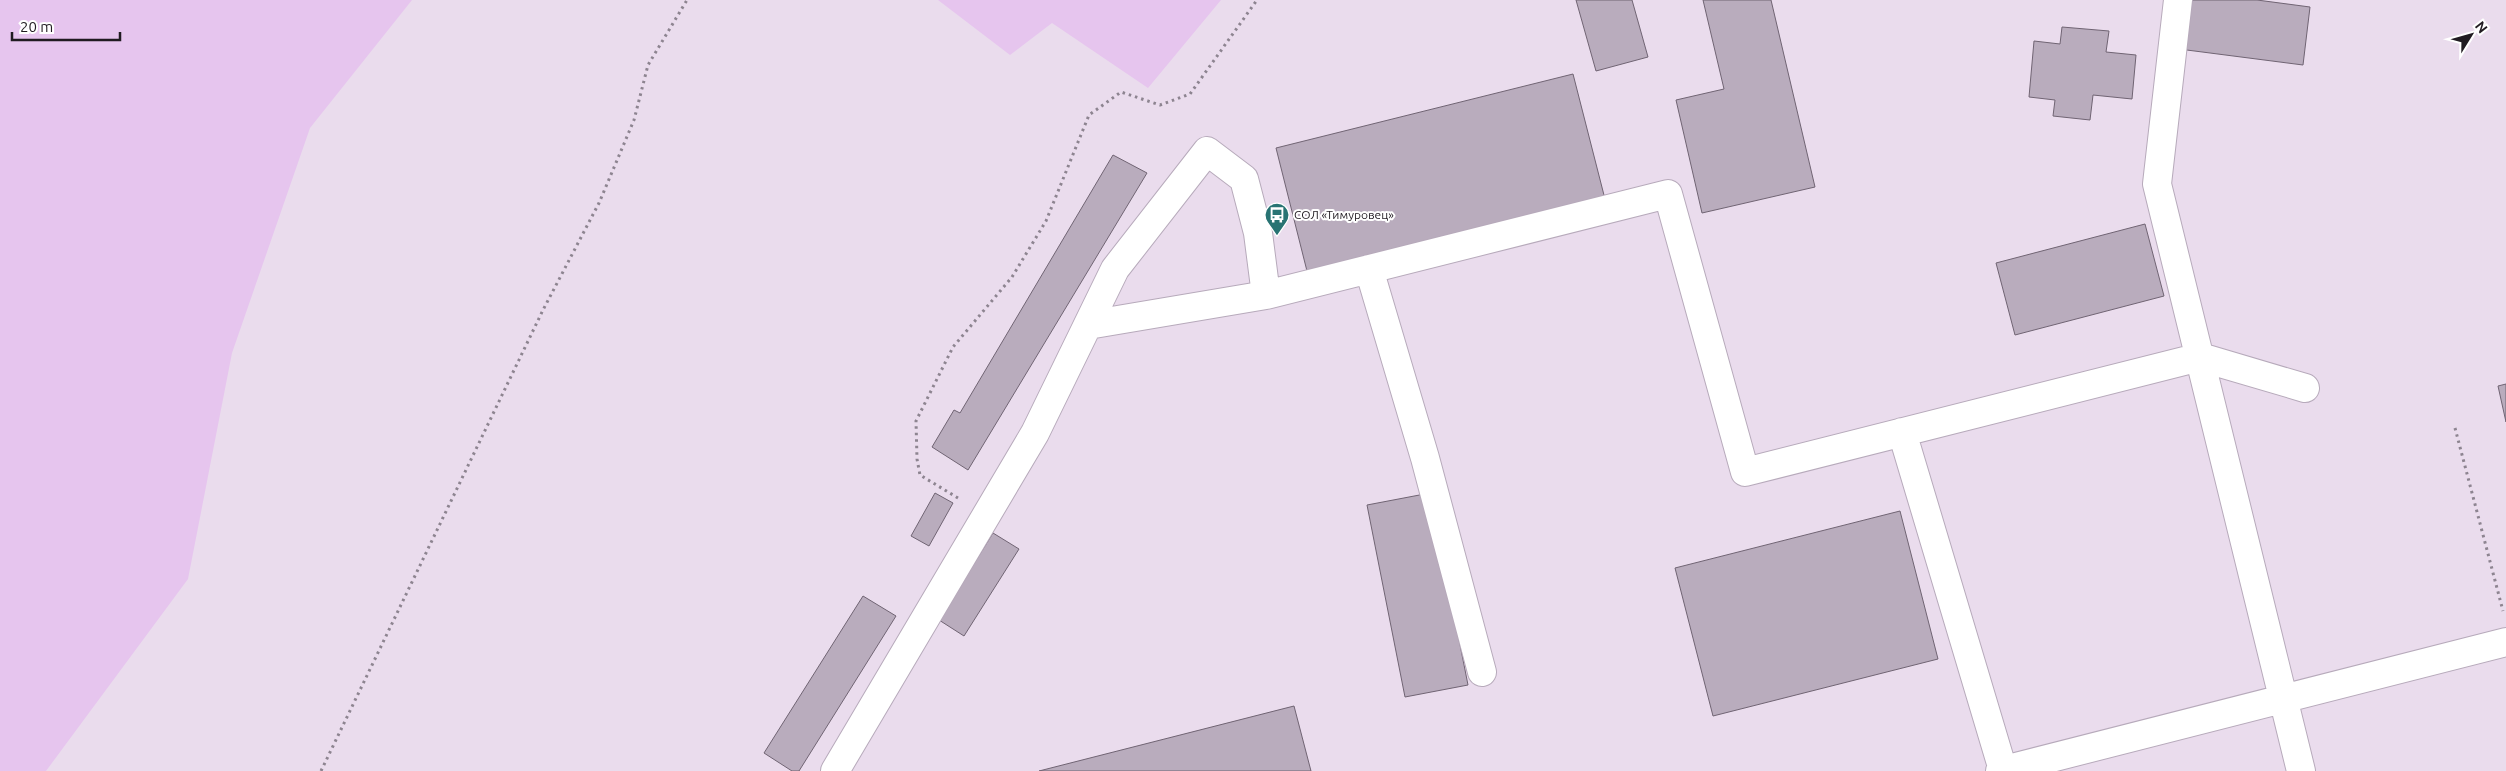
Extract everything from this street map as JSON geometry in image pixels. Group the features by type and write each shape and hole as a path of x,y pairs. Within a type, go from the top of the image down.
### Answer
{"street":[{"path":"2178,0 2158,184 2301,771"},
{"path":"835,771 1035,433 1115,269 1207,152 1244,179 1258,233 1266,295"},
{"path":"1088,325 1266,295 1668,194 1744,472 2200,357 2305,388"},
{"path":"1369,270 1425,458 1482,672"},
{"path":"1902,432 2002,771 2506,642"}],"path":[{"path":"321,771 543,310 599,203 634,120 648,66 688,0"},
{"path":"986,515 920,475 917,459 916,421 953,347 1012,277 1046,221 1089,115 1121,92 1160,105 1190,94 1258,0"},
{"path":"2455,428 2504,614"}],"shaded area":[{"path":"0,0 412,0 310,128 232,353 188,579 46,771 0,771"},
{"path":"938,0 1221,0 1148,88 1052,23 1010,55"}],"building":[{"path":"1576,0 1632,0 1648,57 1596,71"},
{"path":"1703,0 1771,0 1815,187 1702,213 1676,100 1724,89"},
{"path":"2185,0 2257,0 2310,7 2303,65 2179,49"},
{"path":"2062,27 2109,31 2106,52 2136,55 2132,99 2093,95 2090,120 2053,116 2055,100 2029,97 2034,41 2060,44"},
{"path":"1573,74 1606,203 1309,279 1276,148"},
{"path":"1113,155 1147,173 968,470 932,447 954,410 960,413"},
{"path":"2145,224 2164,296 2015,335 1996,263"},
{"path":"2506,384 2506,422 2498,386"},
{"path":"935,493 953,503 929,546 911,536"},
{"path":"1430,493 1468,685 1405,697 1367,505"},
{"path":"1900,511 1938,659 1713,716 1675,568"},
{"path":"993,533 1019,549 964,636 939,620"},
{"path":"863,596 896,616 799,771 792,771 764,753"},
{"path":"1294,706 1311,771 1039,771"}],"place":[{"name":"СОЛ «Тимуровец»","path":"1277,236"}]}
